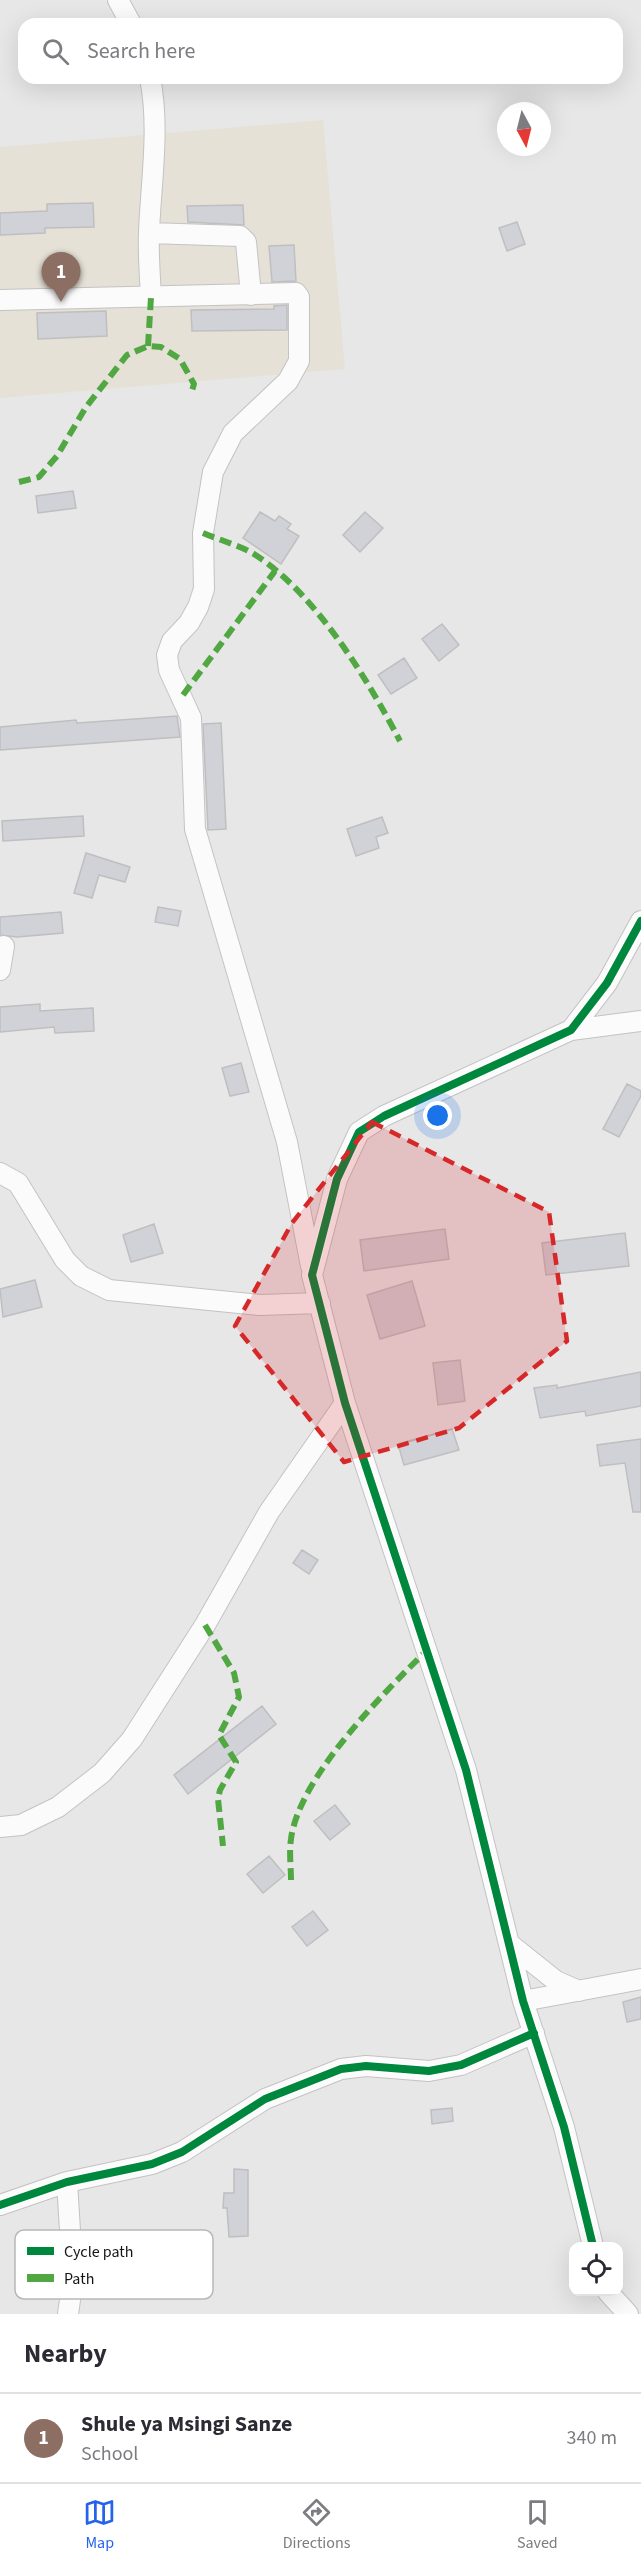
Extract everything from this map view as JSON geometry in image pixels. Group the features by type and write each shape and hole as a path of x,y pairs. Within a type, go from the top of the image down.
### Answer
{"street":[{"path":"118,0 128,18"},
{"path":"151,84 154,164 149,233 151,297"},
{"path":"149,233 240,236 246,242 250,295"},
{"path":"0,300 296,293 299,297 299,361 288,381 233,433 213,472 203,533 204,589 189,623 172,641 167,656 169,670 183,695 190,718 195,829 287,1142 312,1275 345,1403 466,1770 523,2001 564,2127 591,2242"},
{"path":"571,1029 607,983 641,921"},
{"path":"0,970 4,946"},
{"path":"312,1275 337,1179 359,1131 384,1116 571,1029 641,1022"},
{"path":"2,1171 18,1183 64,1260 81,1276 109,1290 260,1305 320,1303"},
{"path":"0,1827 21,1825 58,1807 102,1773 132,1739 205,1625 269,1512 345,1403"},
{"path":"511,1946 556,1981 579,1991"},
{"path":"523,2001 641,1979"},
{"path":"0,2205 67,2182 152,2164 182,2152 265,2099 341,2069 366,2066 429,2071 461,2065 534,2033"},
{"path":"67,2182 70,2230"},
{"path":"612,2296 628,2314"},
{"path":"68,2314 70,2299"}],"highlighted area":[{"path":"372,1122 549,1212 567,1341 459,1428 344,1462 235,1326 292,1223"}],"shaded area":[{"path":"323,120 345,369 0,398 0,147"}],"building":[{"path":"93,203 94,227 45,228 45,233 0,235 0,213 47,211 47,204"},
{"path":"243,205 244,225 188,222 187,206"},
{"path":"517,222 525,244 507,251 499,228"},
{"path":"294,245 296,281 272,282 269,246"},
{"path":"287,305 287,330 192,331 191,310 274,309 274,306"},
{"path":"106,311 107,336 38,339 37,313"},
{"path":"73,491 76,508 38,513 36,496"},
{"path":"260,512 275,521 279,516 291,524 287,529 299,536 281,564 243,538"},
{"path":"365,512 383,528 360,552 343,535"},
{"path":"442,624 459,645 439,661 422,639"},
{"path":"404,658 417,678 391,694 378,675"},
{"path":"177,716 180,737 0,750 0,727 76,720 77,723"},
{"path":"221,723 226,829 208,830 203,724"},
{"path":"83,816 84,836 3,841 2,821"},
{"path":"382,817 388,833 376,837 379,848 356,856 347,829"},
{"path":"86,853 130,867 125,882 99,875 92,898 74,893"},
{"path":"158,907 181,911 178,926 155,922"},
{"path":"61,912 63,933 17,937 0,935 0,917"},
{"path":"40,1004 40,1011 93,1008 94,1031 55,1033 54,1027 0,1032 0,1007"},
{"path":"241,1063 249,1092 230,1096 222,1068"},
{"path":"627,1084 641,1091 641,1096 619,1137 603,1129"},
{"path":"154,1224 163,1253 131,1262 123,1235"},
{"path":"445,1229 449,1259 364,1271 360,1240"},
{"path":"625,1233 629,1266 546,1275 542,1243"},
{"path":"35,1280 42,1307 3,1317 0,1289"},
{"path":"412,1281 425,1326 380,1339 367,1295"},
{"path":"460,1360 465,1401 438,1405 433,1363"},
{"path":"641,1372 641,1406 586,1416 585,1411 540,1418 534,1388 557,1385 557,1388"},
{"path":"452,1429 459,1450 404,1465 398,1444"},
{"path":"641,1439 641,1512 633,1512 625,1463 600,1466 597,1445"},
{"path":"302,1550 318,1560 309,1574 293,1563"},
{"path":"262,1706 276,1724 188,1794 174,1775"},
{"path":"335,1805 350,1824 330,1840 314,1821"},
{"path":"269,1856 285,1875 263,1893 247,1874"},
{"path":"313,1911 328,1930 307,1946 292,1927"},
{"path":"641,1997 641,2019 627,2022 623,2002"},
{"path":"452,2108 453,2121 432,2124 431,2110"},
{"path":"234,2169 248,2170 248,2236 229,2237 227,2208 223,2208 224,2193 234,2193"}],"marked path":[{"path":"148,346 151,297"},
{"path":"19,482 39,477 57,456 86,407 127,355 148,346 161,347 180,359 194,384 191,394"},
{"path":"203,533 254,554 298,591 338,638 400,741"},
{"path":"183,695 275,571"},
{"path":"205,1625 234,1673 239,1697 219,1735 236,1762 220,1790 218,1799 223,1846"},
{"path":"291,1880 291,1839 297,1815 309,1790 345,1738 366,1713 426,1651"}],"cycle path":[{"path":"592,2242 564,2127 523,2001 466,1770 345,1403 312,1275 337,1179 359,1132 384,1116 571,1030 607,983 641,921"},
{"path":"0,2205 67,2182 152,2164 182,2152 265,2099 341,2069 366,2066 429,2071 461,2065 534,2033"}],"place":[{"name":"Shule ya Msingi Sanze","path":"61,302"}]}
